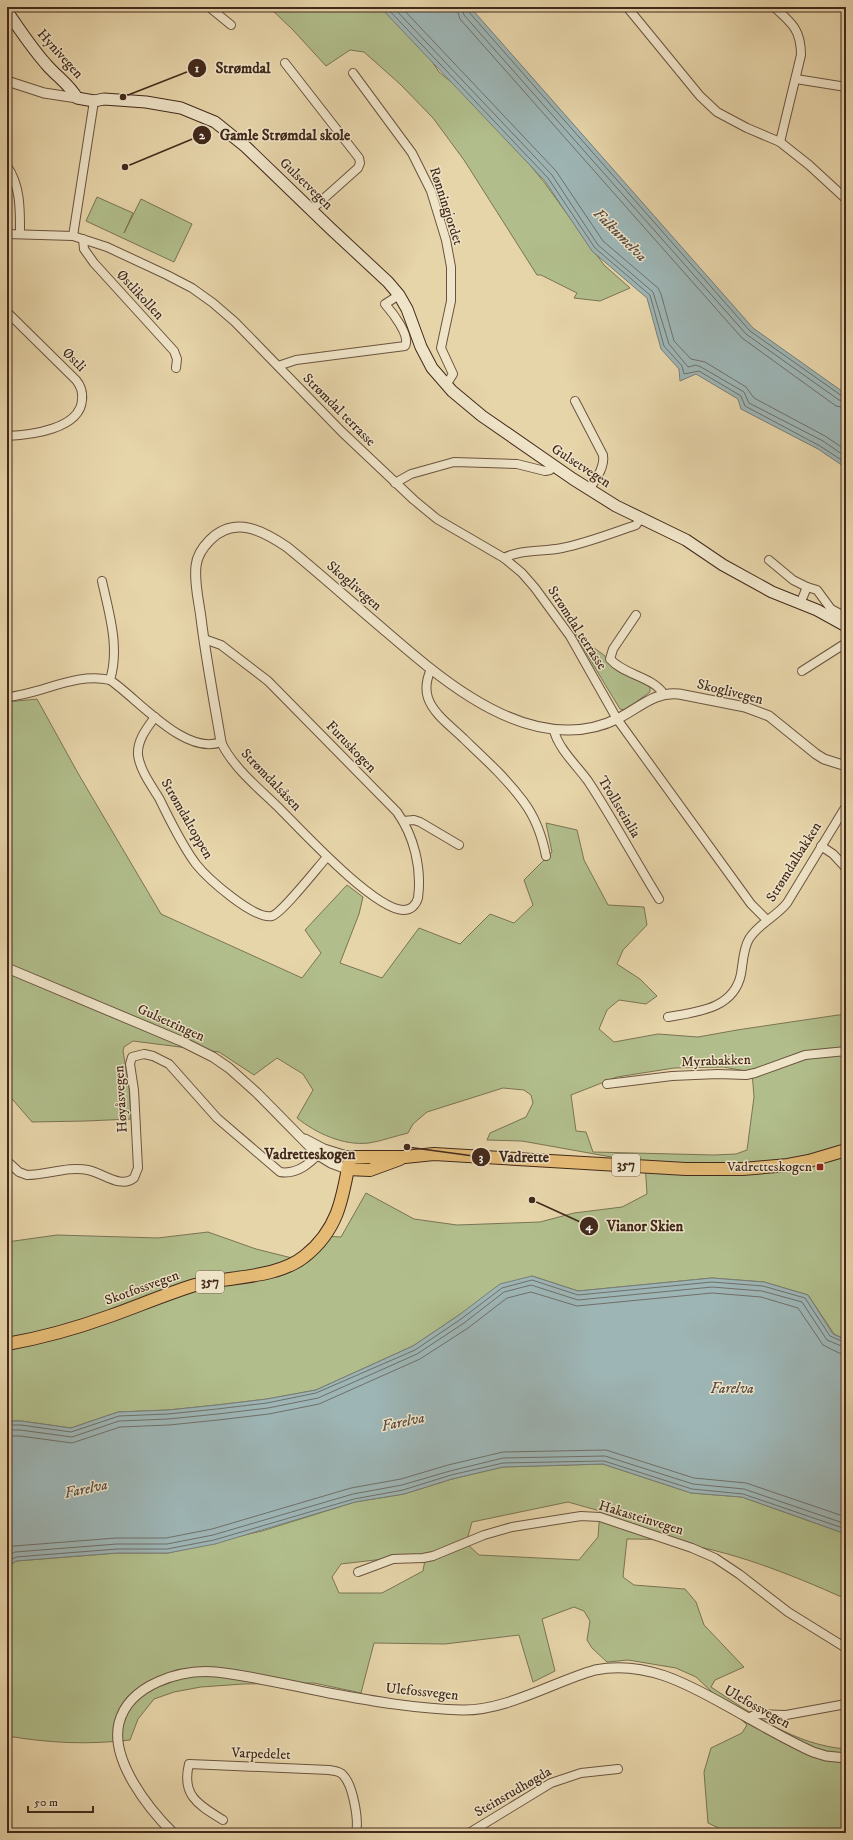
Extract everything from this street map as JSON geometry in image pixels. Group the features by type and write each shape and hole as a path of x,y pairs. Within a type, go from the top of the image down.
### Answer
{"main road":[{"name":"Hynivegen","path":"7,11 37,53 51,70 73,91 77,98"},
{"name":"Gulsetvegen","path":"77,98 94,101 104,99 146,102 181,108 196,113 219,125 246,147 381,275 399,295 409,313 429,362 446,385 482,416 589,490 686,540 723,565 772,592 824,614 846,626"},
{"name":"357","path":"350,1156 405,1157 434,1154 686,1169 743,1169 788,1165 810,1161 846,1150"},
{"name":"Skotfossvegen","path":"7,1344 89,1323 196,1285 278,1270 294,1264 307,1255 330,1230 341,1204 350,1156"},
{"name":"357","path":"348,1169 370,1170 405,1157"}],"street":[{"path":"209,7 231,25"},
{"path":"627,7 700,96 717,112 780,142 808,164 846,199"},
{"path":"774,7 790,21 798,32 802,56 780,142"},
{"path":"285,63 359,158 360,164 358,168 311,210"},
{"name":"Rønningjordet","path":"353,74 407,145 420,166 431,191 442,226 452,279 451,302 441,348 444,358 452,369 453,377 446,385"},
{"path":"796,79 846,87"},
{"name":"Gulsetvegen","path":"7,81 44,93 77,98"},
{"path":"73,236 94,101"},
{"path":"7,166 16,182 20,210 20,234"},
{"name":"Strømdal terrasse","path":"7,234 73,236 107,247 192,288 226,313 342,432 395,483 437,519 504,558 522,573 554,613 576,645 617,719 747,900 767,920"},
{"name":"Østlikollen","path":"83,239 84,249 94,263 174,351 177,359 176,368"},
{"name":"Strømdal terrasse","path":"278,366 296,360 405,346 406,339 400,325 385,304 399,295"},
{"name":"Østli","path":"7,312 76,380 82,389 83,395 80,409 71,420 64,424 31,433 7,436"},
{"path":"575,401 603,455 603,463 600,472 589,490"},
{"path":"395,483 411,474 454,462 517,464 545,471 550,470 554,466"},
{"path":"504,558 516,553 554,550 578,544 636,525 641,518"},
{"name":"Skoglivegen","path":"221,742 204,639 196,582 196,564 206,545 217,534 235,527 247,527 270,536 287,547 431,669 475,700 499,713 534,727 554,730 583,730 617,719 663,693 679,694 718,701 758,711 778,722 824,759 846,766"},
{"path":"769,560 793,580 807,588 817,590 831,609 846,617"},
{"path":"102,581 114,641 115,660 110,680"},
{"path":"800,604 807,588"},
{"path":"636,614 613,649 610,659 617,665 657,686 663,693"},
{"name":"Furuskogen","path":"204,639 221,645 268,681 387,802 403,821 413,846 419,878 418,898 416,903 410,909"},
{"path":"802,671 846,643"},
{"path":"431,669 426,688 428,698 432,706 443,719 498,772 524,802 540,830 546,856"},
{"path":"7,697 29,693 81,679 101,678 110,680 154,717 182,736 198,744 210,745 221,742"},
{"name":"Strømdaltoppen","path":"154,717 141,738 138,748 142,768 191,857 206,875 218,885 253,911 265,916 274,916 284,907 327,857"},
{"name":"Trollsteinlia","path":"554,730 557,739 591,785 659,899"},
{"name":"Strømdalsåsen","path":"221,742 241,769 327,857 380,900 398,909 410,909"},
{"name":"Strømdalbakken","path":"668,1017 710,1009 730,996 738,985 749,939 759,927 777,914 787,903 846,806"},
{"path":"403,821 414,820 420,822 459,846"},
{"path":"821,846 833,854 846,868"},
{"name":"Gulsetringen","path":"7,968 175,1039 213,1058 243,1080 331,1163 348,1169"},
{"name":"Myrabakken","path":"607,1084 672,1076 755,1074 805,1055 846,1051"},
{"name":"Høyåsvegen","path":"7,1161 19,1172 27,1175 79,1169 98,1173 120,1182 131,1181 137,1174 138,1168 131,1060 134,1055 144,1054 157,1058 168,1064 217,1118 276,1170 285,1173 296,1171 310,1163 321,1152"},
{"path":"321,1152 350,1156"},
{"name":"Hakasteinvegen","path":"358,1572 393,1559 423,1558 433,1556 484,1536 512,1527 581,1516 600,1517 692,1548 715,1558 739,1574 783,1609 846,1648"},
{"name":"Ulefossvegen","path":"173,1833 147,1803 129,1774 121,1756 118,1729 125,1709 141,1691 161,1680 186,1674 216,1672 373,1701 461,1710 482,1708 508,1701 595,1670 629,1667 652,1672 689,1685 813,1752 826,1756 846,1758"},
{"path":"748,1718 756,1714 786,1715 846,1704"},
{"name":"Varpedelet","path":"223,1820 205,1809 192,1797 186,1780 189,1764 329,1770 340,1773 345,1778 354,1802 357,1819 356,1833"},
{"name":"Steinsrudhøgda","path":"469,1833 551,1783 581,1773 618,1769"}],"green space":[{"path":"269,7 387,7 425,51 439,72 478,104 512,143 544,182 604,265 630,288 600,301 574,298 577,293 541,275 537,275 464,160 433,118 400,84 364,52 350,50 326,66 293,30"},
{"path":"97,197 133,213 124,233 141,199 192,224 174,262 86,221"},
{"path":"574,633 605,656 610,665 638,679 650,687 650,692 625,710 620,709"},
{"path":"37,699 79,775 161,914 302,978 321,953 305,930 347,885 363,897 359,914 340,963 382,978 419,928 460,944 490,914 514,923 533,905 524,880 552,852 546,823 577,830 584,860 608,905 644,907 647,925 623,950 617,964 640,979 657,996 646,1004 619,1000 607,1010 599,1029 614,1042 658,1034 698,1037 846,1015 846,1340 834,1334 808,1295 764,1282 712,1278 578,1291 532,1276 459,1315 413,1346 316,1390 267,1399 217,1405 168,1410 118,1412 71,1428 21,1421 7,1421 7,1242 57,1235 158,1238 208,1232 256,1249 304,1261 323,1236 341,1237 366,1193 414,1219 457,1225 540,1222 574,1213 622,1207 647,1194 645,1163 522,1141 487,1140 490,1133 526,1117 533,1103 531,1095 524,1090 503,1088 427,1112 413,1124 408,1133 369,1143 349,1142 321,1133 304,1124 297,1118 313,1090 303,1074 277,1058 254,1075 219,1052 133,1041 124,1047 123,1051 129,1087 131,1119 32,1122 7,1093 7,702","holes":["723,1067 752,1072 754,1097 747,1150 736,1154 714,1155 593,1152 586,1132 576,1131 571,1095 617,1077 674,1068"]},
{"path":"603,1464 691,1493 742,1497 846,1534 846,1599 802,1580 736,1556 690,1545 657,1540 627,1539 623,1577 634,1585 685,1589 696,1602 704,1625 744,1667 715,1680 711,1687 742,1708 792,1735 827,1746 846,1749 846,1833 729,1833 708,1823 704,1772 711,1748 742,1733 747,1725 696,1677 676,1668 628,1660 607,1662 592,1648 587,1640 590,1621 584,1611 574,1607 542,1619 555,1671 533,1682 519,1635 445,1644 374,1643 361,1693 314,1683 243,1684 201,1687 174,1692 154,1699 138,1719 130,1740 68,1742 7,1736 7,1567 16,1561 117,1553 168,1553 262,1531 355,1502 404,1494 452,1479 503,1467","holes":["568,1502 600,1511 598,1537 579,1560 479,1555 466,1543 472,1522","426,1554 423,1571 382,1593 339,1593 332,1577 341,1564"]}],"water":[{"name":"Falkumelva","path":"380,7 470,7 753,328 846,394 846,468 818,449 741,409 738,399 696,374 680,381 679,369 661,349 647,298 592,251 545,181"},
{"name":"Farelva","path":"532,1276 578,1291 712,1278 764,1282 808,1295 833,1334 846,1340 846,1534 742,1497 691,1493 603,1464 503,1467 452,1479 404,1494 355,1502 215,1544 168,1553 117,1553 16,1561 7,1567 7,1421 21,1421 71,1428 118,1412 168,1410 217,1405 267,1399 316,1390 413,1346 459,1315 500,1284"}],"place":[{"name":"Strømdal","path":"123,97"},
{"name":"Gamle Strømdal skole","path":"125,167"},
{"name":"Vadrette","path":"407,1147"},
{"name":"Vadretteskogen","path":"820,1167"},
{"name":"Vianor Skien","path":"532,1200"}],"district":[{"name":"Vadretteskogen","path":"310,1154"}]}
